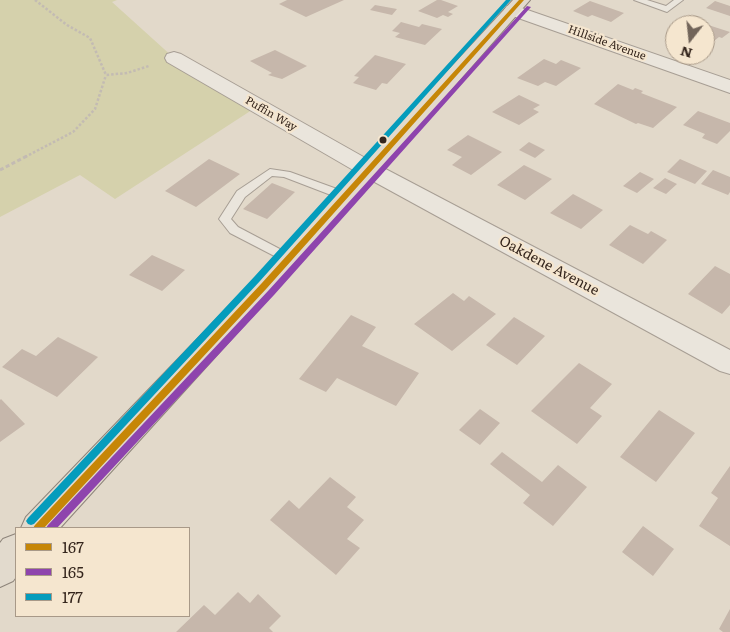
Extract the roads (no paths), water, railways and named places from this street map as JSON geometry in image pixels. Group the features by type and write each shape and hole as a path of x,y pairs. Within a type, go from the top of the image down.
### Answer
{"main road":[{"path":"39,527 288,259 517,5"},
{"path":"0,569 15,552"}],"street":[{"name":"Hillside Avenue","path":"517,5 730,87"},
{"name":"Puffin Way","path":"174,58 368,169"},
{"name":"Oakdene Avenue","path":"368,169 730,363"}],"lane":[{"path":"638,0 667,9 679,0"},
{"path":"288,259 234,230 225,219 242,194 270,172 286,174 344,196"}]}
